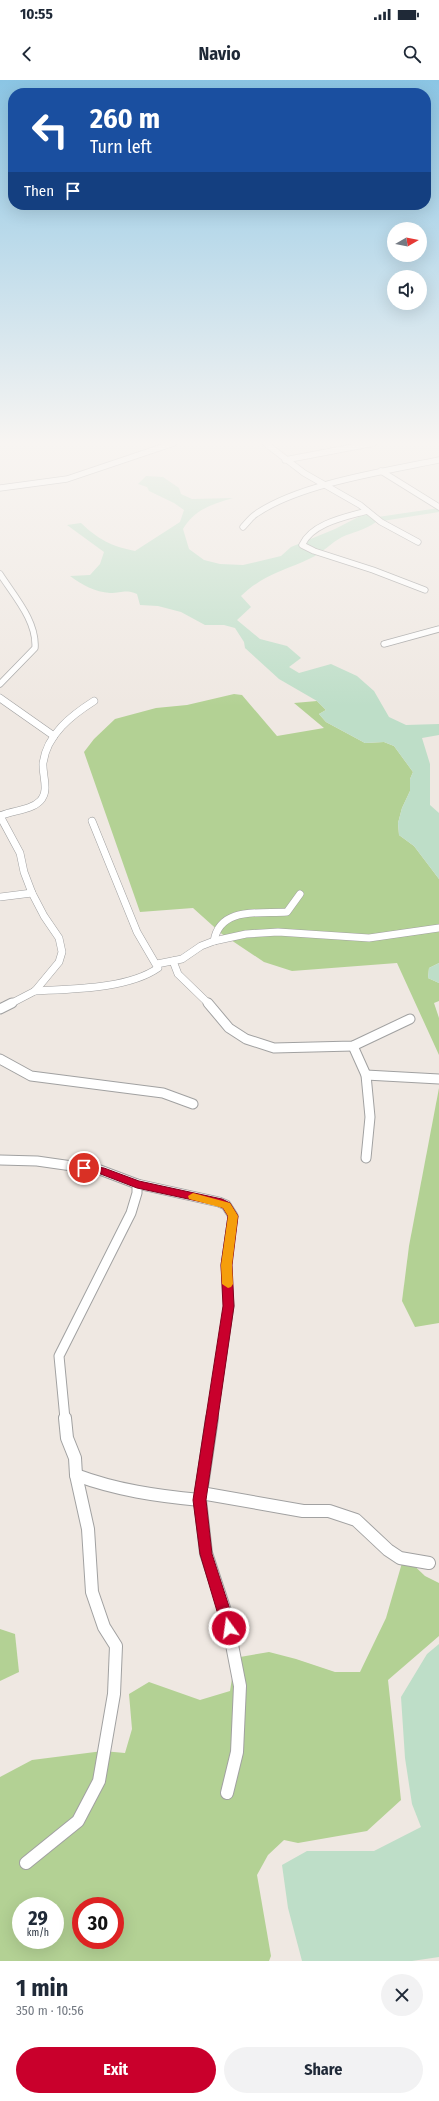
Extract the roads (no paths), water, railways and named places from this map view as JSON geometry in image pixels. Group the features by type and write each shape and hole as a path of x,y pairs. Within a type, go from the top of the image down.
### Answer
{"street":[{"path":"316,531 303,540 302,545 314,552 372,570 425,590"},
{"path":"397,531 418,542"},
{"path":"0,574 2,582 33,630 37,643 35,648 0,684"},
{"path":"384,644 439,629"},
{"path":"0,698 54,736"},
{"path":"36,991 59,962 62,952 59,938 44,916 32,892 24,872 20,853 0,816 11,810 34,804 44,796 44,760 54,736 63,723 94,701"},
{"path":"0,1008 36,991 116,983 155,972 158,968 137,932 92,821"},
{"path":"0,897 32,892"},
{"path":"214,941 213,932 221,922 235,915 287,912 300,894"},
{"path":"157,964 182,959 202,946 214,941 246,934 278,932 369,938 439,928"},
{"path":"173,961 178,974 212,1007 228,1028 246,1039 274,1048 353,1046 410,1019"},
{"path":"353,1046 366,1075 370,1118 366,1158"},
{"path":"0,1059 31,1076 163,1093 193,1104"},
{"path":"366,1075 439,1079"},
{"path":"0,1160 37,1161 100,1170 137,1184 219,1202 226,1205 233,1216 226,1265 229,1306 200,1496 206,1554 226,1614 240,1686 237,1752 227,1793"},
{"path":"26,1863 78,1821 98,1781 114,1694 116,1646 104,1627 92,1592 88,1529 76,1475 75,1458 67,1438 59,1356 131,1213 137,1193 137,1184"},
{"path":"76,1475 108,1487 150,1495 200,1496 302,1511 328,1511 356,1520 374,1535 388,1550 400,1558 429,1562"}]}
